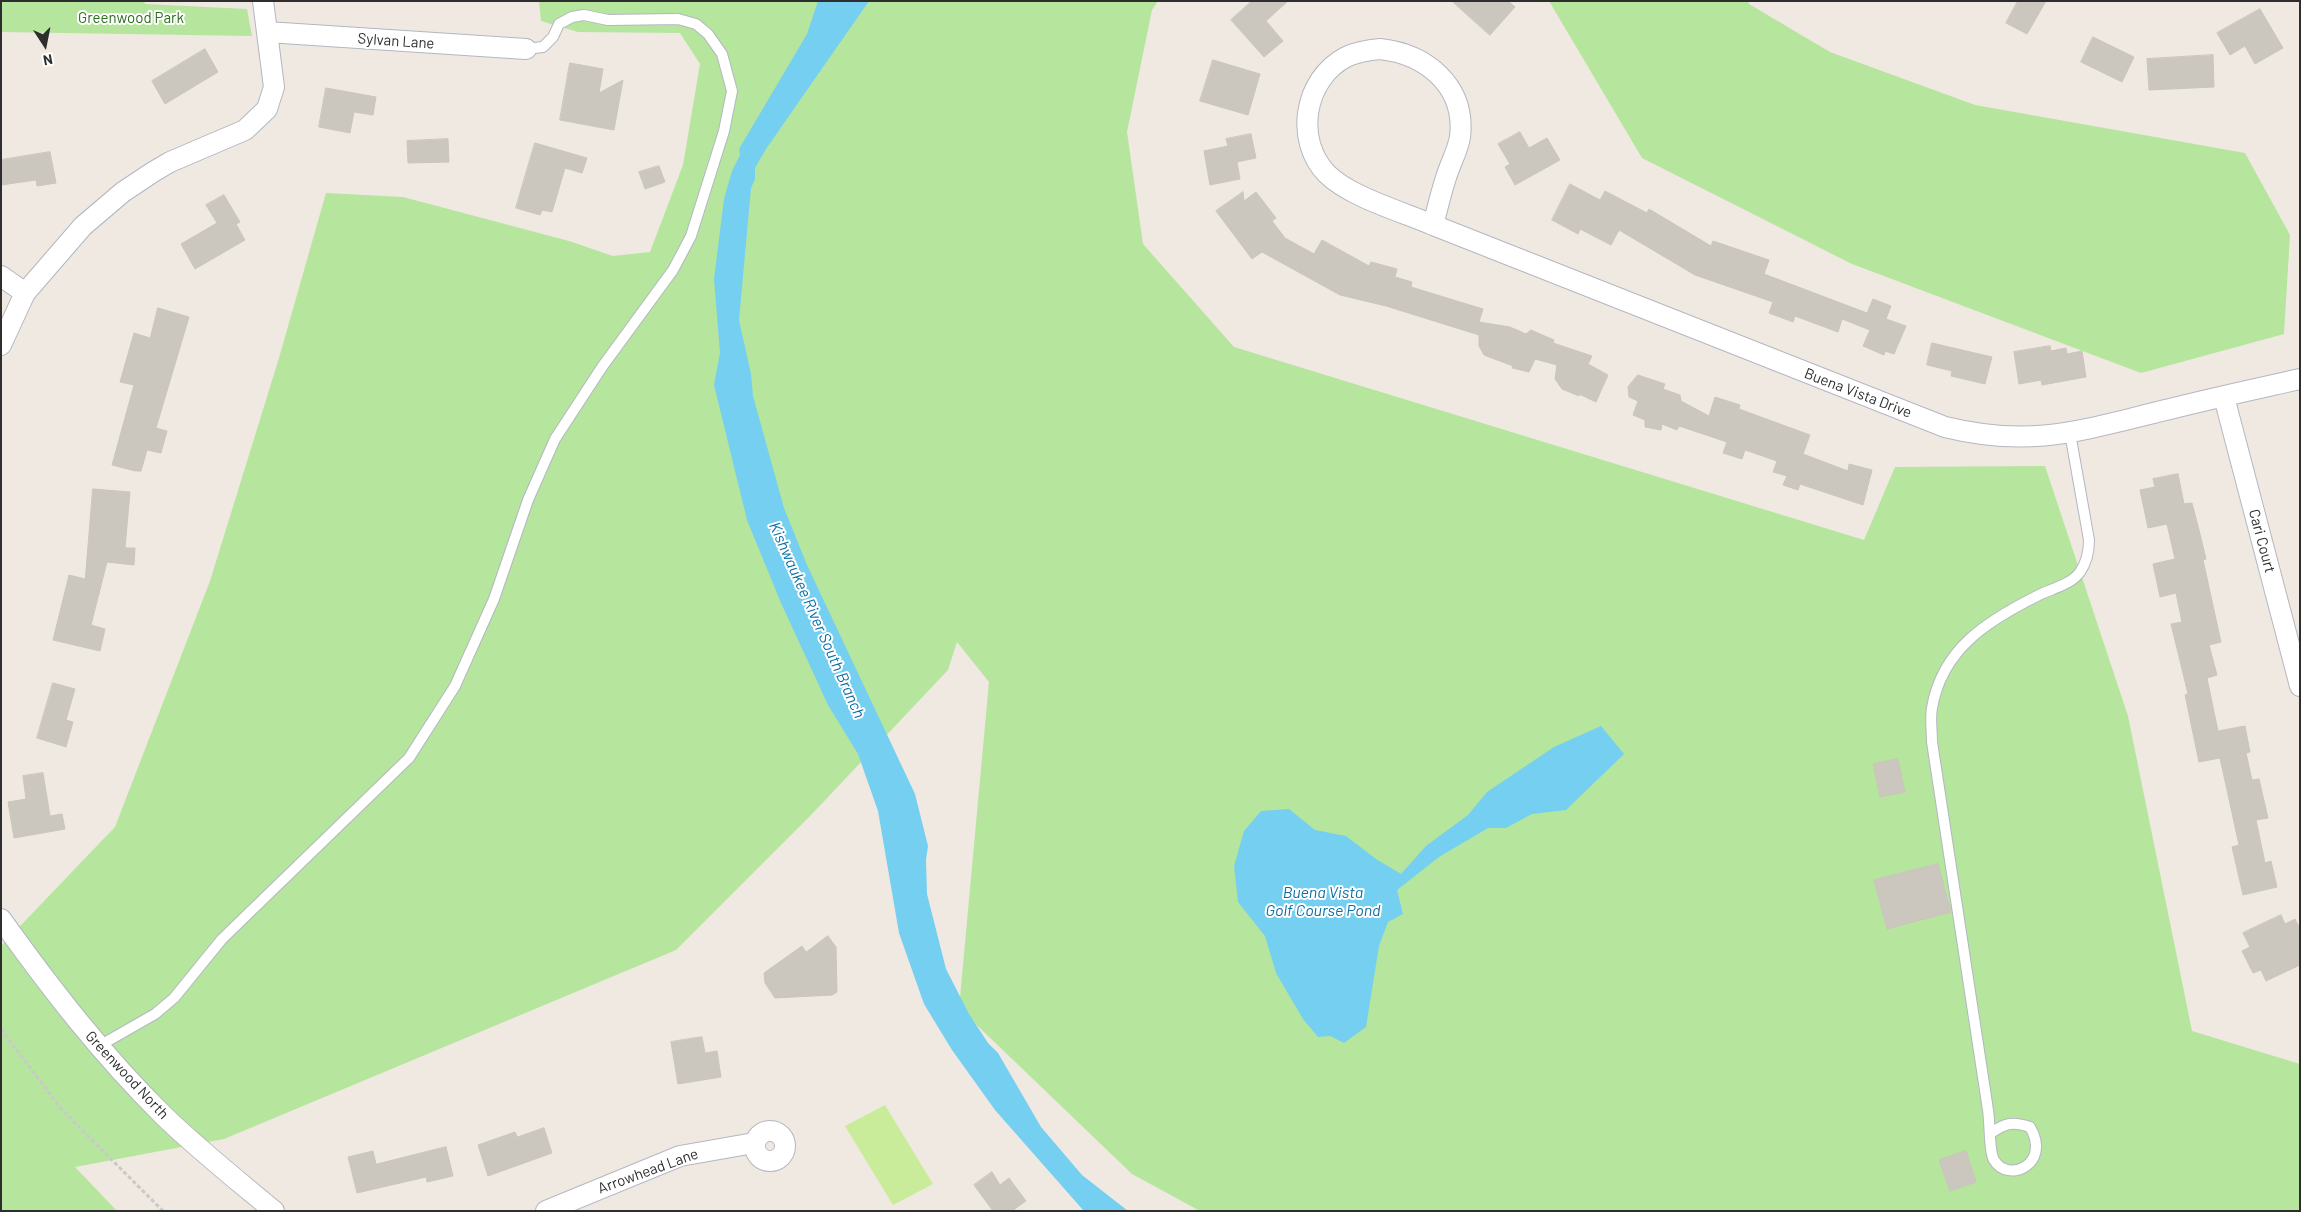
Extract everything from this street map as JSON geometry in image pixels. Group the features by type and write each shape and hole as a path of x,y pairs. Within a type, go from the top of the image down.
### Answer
{"street":[{"path":"1,345 24,293 83,226 123,192 170,162 233,136 258,120 267,109 274,87 263,1"},
{"name":"Sylvan Lane","path":"267,32 526,49"},
{"name":"Buena Vista Drive","path":"1434,225 1460,136 1456,103 1449,88 1426,64 1396,51 1380,49 1347,56 1325,74 1310,101 1307,132 1318,161 1327,174 1352,191 1434,225 1945,427 2002,438 2048,437 2300,379"},
{"path":"1,276 24,293"},
{"name":"Cari Court","path":"2224,396 2300,686"},
{"name":"Greenwood North","path":"1,919 40,972 99,1046 164,1115 274,1211"},
{"name":"Arrowhead Lane","path":"546,1211 680,1156 754,1143"}],"lane":[{"path":"99,1046 155,1014 174,998 222,939 409,758 455,686 494,599 528,500 555,439 602,367 673,270 691,236 724,132 732,91 722,54 708,34 696,24 678,19 608,20 584,14 572,17 559,24 553,37 543,47 526,49"},
{"path":"1991,1133 2003,1124 2018,1123 2030,1126 2036,1137 2037,1153 2030,1164 2015,1171 2002,1167 1994,1161 1990,1149 1991,1133 1932,742 1931,709 1940,677 1955,652 1983,626 2037,596 2067,583 2080,574 2088,556 2089,540 2070,433"}],"path":[{"path":"1,1029 62,1110 163,1211"}],"green space":[{"name":"Greenwood Park","path":"1,1 144,1 145,4 247,9 252,36 1,32"},
{"path":"539,1 1158,1 1152,10 1127,132 1143,244 1234,347 1864,540 1895,467 2045,466 2128,716 2192,1031 2300,1064 2300,1211 1200,1211 1132,1174 959,1008 989,682 957,642 948,670 812,814 676,950 224,1139 75,1167 117,1211 1,1211 1,946 115,827 210,581 279,358 326,193 403,197 569,241 613,256 650,252 683,165 700,64 680,33 578,32 541,21"},
{"path":"1549,1 1748,1 1749,4 1830,52 1975,105 2245,153 2290,235 2284,334 2141,373 1852,264 1642,158"},
{"path":"885,1105 933,1184 893,1205 845,1126"}],"water":[{"name":"Kishwaukee River South Branch","path":"818,1 869,1 766,149 755,168 755,179 751,188 739,320 751,374 753,396 784,508 807,565 915,794 928,846 926,860 927,894 946,969 969,1014 988,1043 998,1053 1041,1127 1082,1175 1128,1211 1083,1210 995,1110 952,1050 924,1004 899,933 878,811 858,754 828,705 781,603 747,520 714,385 720,353 714,279 724,199 732,171 740,155 739,149 807,34"},
{"name":"Buena Vista Golf Course Pond","path":"1601,726 1624,754 1566,810 1532,814 1506,828 1488,828 1439,857 1397,890 1403,914 1388,922 1379,946 1366,1027 1344,1043 1330,1036 1318,1037 1303,1019 1276,973 1265,936 1238,902 1234,866 1244,831 1261,811 1289,809 1315,830 1346,836 1376,859 1401,874 1426,846 1468,815 1487,792 1554,747"}],"building":[{"path":"1252,1 1288,1 1266,21 1283,41 1264,57 1231,20"},
{"path":"1452,1 1508,1 1515,7 1490,35"},
{"path":"2018,1 2046,1 2027,34 2006,23"},
{"path":"2260,9 2283,48 2255,64 2245,46 2230,55 2217,33"},
{"path":"2093,37 2134,57 2122,82 2081,62"},
{"path":"205,49 218,72 165,104 152,81"},
{"path":"2213,55 2214,87 2149,90 2147,59"},
{"path":"1213,60 1260,74 1248,115 1200,101"},
{"path":"570,63 603,69 599,93 623,80 614,130 560,120"},
{"path":"326,88 376,97 373,115 354,112 350,133 319,127"},
{"path":"1520,132 1529,148 1547,138 1560,160 1515,185 1505,167 1510,164 1498,144"},
{"path":"1251,134 1256,158 1237,162 1240,179 1210,185 1204,151 1228,146 1226,139"},
{"path":"448,139 449,162 408,163 407,141"},
{"path":"535,143 587,158 582,173 565,168 552,212 542,210 540,215 516,208"},
{"path":"50,152 56,183 37,186 36,180 1,185 1,160"},
{"path":"659,166 665,182 645,189 639,172"},
{"path":"1570,184 1600,200 1605,191 1647,213 1649,209 1711,246 1713,241 1769,260 1764,274 1867,313 1873,299 1891,306 1886,319 1906,326 1894,354 1885,351 1884,355 1863,346 1870,330 1842,319 1838,332 1795,316 1793,322 1769,313 1773,302 1695,275 1619,230 1611,245 1580,229 1578,234 1552,220"},
{"path":"1243,192 1244,201 1256,192 1276,218 1272,221 1285,238 1314,254 1322,240 1369,266 1371,262 1397,269 1395,277 1412,282 1411,287 1483,309 1479,322 1510,327 1526,334 1531,330 1554,340 1553,343 1592,356 1588,364 1608,375 1596,402 1562,389 1555,379 1557,365 1535,359 1529,372 1512,368 1513,366 1484,355 1479,346 1479,335 1386,306 1340,295 1262,252 1252,259 1216,211"},
{"path":"224,195 240,222 236,224 245,240 195,269 181,244 217,223 206,205"},
{"path":"158,308 189,317 156,428 167,431 161,453 147,450 141,471 135,471 112,465 134,385 120,382 134,333 150,338"},
{"path":"1932,343 1992,357 1985,384 1951,376 1952,371 1927,365"},
{"path":"2050,346 2051,351 2066,348 2067,354 2082,351 2086,377 2042,385 2041,380 2019,384 2014,352"},
{"path":"1638,375 1665,384 1663,389 1680,395 1681,401 1709,416 1715,397 1740,405 1739,409 1810,435 1803,454 1848,471 1849,464 1872,470 1863,505 1800,484 1798,490 1783,485 1787,476 1773,472 1777,461 1745,450 1742,459 1723,453 1727,442 1679,426 1677,430 1662,424 1661,430 1645,427 1645,420 1633,415 1638,401 1629,397 1628,387"},
{"path":"2178,474 2184,504 2192,503 2200,534 2206,559 2203,560 2221,642 2209,645 2217,675 2207,678 2218,731 2245,726 2250,752 2246,753 2252,780 2259,779 2268,818 2256,820 2265,863 2271,861 2277,887 2243,895 2232,847 2239,845 2220,758 2199,762 2185,695 2188,694 2171,624 2182,622 2176,593 2160,597 2153,564 2175,559 2167,524 2148,528 2140,490 2155,487 2153,479"},
{"path":"93,489 130,492 125,548 135,548 134,565 107,562 91,625 105,629 100,651 53,640 69,575 85,579"},
{"path":"53,683 75,689 66,720 73,722 66,747 37,738"},
{"path":"1898,759 1905,792 1880,797 1873,764"},
{"path":"43,773 50,816 62,814 65,829 14,838 8,802 26,799 23,776"},
{"path":"1938,864 1951,912 1887,929 1874,880"},
{"path":"2281,915 2285,924 2295,919 2300,929 2300,965 2266,981 2261,970 2253,973 2242,951 2250,947 2243,933"},
{"path":"828,936 836,947 837,992 832,995 775,998 765,983 764,973 802,946 806,952"},
{"path":"702,1037 705,1053 717,1051 721,1077 678,1084 671,1042"},
{"path":"544,1128 552,1153 488,1176 478,1145 515,1132 517,1137"},
{"path":"446,1147 453,1176 427,1182 426,1177 357,1193 348,1157 373,1151 376,1164"},
{"path":"1966,1151 1976,1182 1950,1191 1939,1160"},
{"path":"992,1172 1000,1185 1009,1178 1026,1201 1012,1211 993,1211 974,1185"}]}
